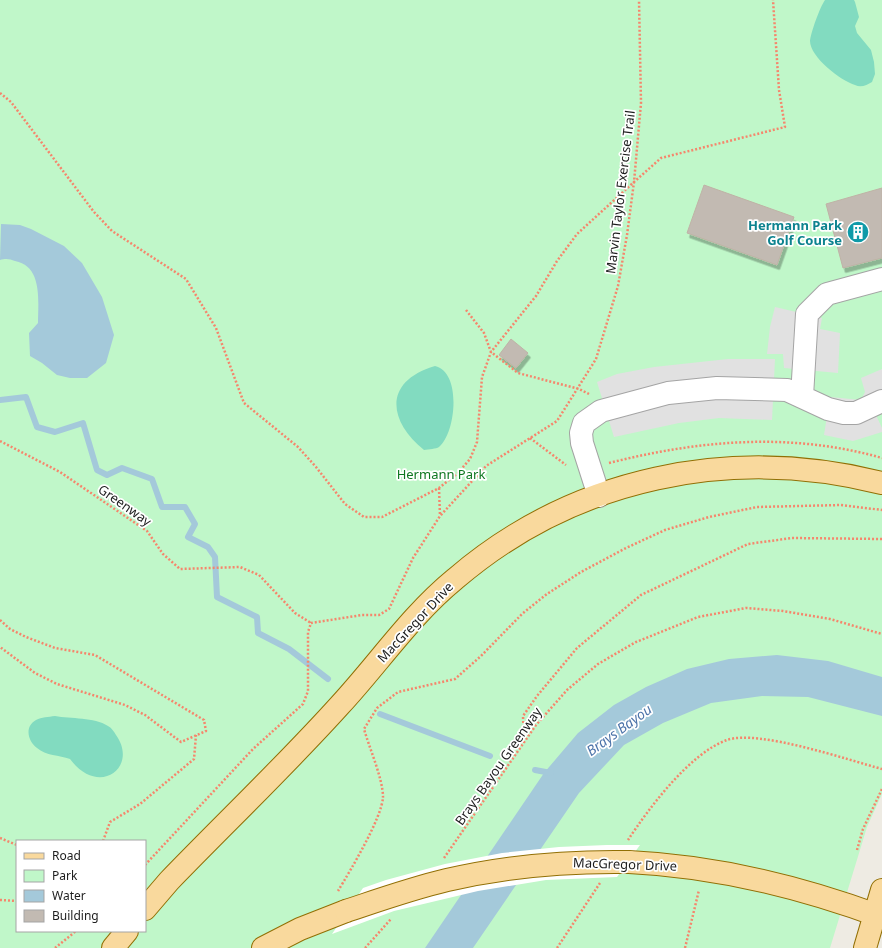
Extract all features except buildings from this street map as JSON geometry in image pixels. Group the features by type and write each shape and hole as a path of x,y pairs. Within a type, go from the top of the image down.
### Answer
{"main road":[{"name":"MacGregor Drive","path":"146,909 169,881 340,706 423,610 453,580 482,557 524,529 582,502 661,476 691,471 740,467 789,467 834,473 882,483"},
{"name":"MacGregor Drive","path":"263,948 300,929 341,902 492,871 627,853 675,865 738,876 830,899 878,915"},
{"path":"865,948 878,915 882,890"},
{"path":"113,948 126,932"}],"lane":[{"path":"802,396 806,314 827,294 882,279"},
{"path":"600,496 582,443 581,433 584,423 601,411 668,393 717,388 773,388 787,390 828,409 844,414 856,414 882,402"}],"path":[{"name":"Marvin Taylor Exercise Trail","path":"311,623 362,615 379,615 389,609 413,558 440,516 486,466 558,421 596,359 618,286 634,182 642,103 639,0"},
{"path":"0,93 11,102 94,212 112,231 186,278 216,328 244,403 298,447 345,504 364,517 382,517 439,488 458,473 470,459 477,442 481,381 491,352 536,296 557,261 577,234 661,158 785,128 779,90 773,0"},
{"path":"466,310 484,333 491,352 518,373 579,389 593,397 601,411"},
{"path":"530,438 568,467"},
{"name":"Greenway","path":"0,441 60,472 146,531 163,554 180,569 240,567 259,575 295,613 311,623"},
{"path":"607,463 679,447 718,442 755,441 815,444 882,458"},
{"path":"439,488 440,516"},
{"path":"341,902 348,876 372,828 383,798 382,787 364,729 377,708 398,692 455,679 522,614 547,594 587,568 665,530 709,517 757,507 841,505 882,510"},
{"path":"524,743 523,716 538,696 577,648 642,594 748,544 792,538 882,539"},
{"name":"Brays Bayou Greenway","path":"439,864 457,842 536,725 568,690 598,664 636,642 698,617 746,608 783,611 830,619 882,634"},
{"path":"0,620 10,629 55,648 95,655 204,720 206,731 181,742 145,715 131,708 57,684 35,673 0,647"},
{"path":"146,864 253,749 303,704 308,691 308,632 311,623"},
{"path":"102,840 110,822 140,804 194,759 196,735"},
{"path":"627,853 638,825 678,776 707,751 728,740 755,738 778,742 882,769"},
{"path":"857,850 863,829 882,789"},
{"path":"0,838 16,845"},
{"path":"557,948 604,877"},
{"path":"685,948 700,886"},
{"path":"0,900 16,901"},
{"path":"366,948 393,916"},
{"path":"55,948 75,932"}],"green space":[{"name":"Hermann Park","path":"0,0 882,0 882,794 867,827 830,948 0,948"},
{"path":"825,0 854,0 859,17 855,26 857,33 871,50 874,62 875,74 872,82 864,86 857,86 849,83 827,68 815,54 811,47 810,41 818,14"},
{"path":"435,366 444,371 449,379 453,391 454,404 449,429 445,440 439,447 424,450 403,426 398,414 396,402 399,391 407,381 418,373"},
{"path":"55,716 96,721 113,730 122,747 123,758 119,767 112,774 103,777 93,776 81,770 70,759 48,754 37,748 31,742 29,734 30,726 38,719"}],"shaded area":[{"path":"775,307 822,318 820,329 840,333 838,373 784,368 783,354 767,354 770,327"},
{"path":"728,359 775,359 772,420 719,418 679,423 614,437 597,382 617,374 654,367"},
{"path":"882,369 882,409 875,413 882,428 882,432 853,441 824,435 830,397 861,400 865,392 861,378"}],"water":[{"path":"1,224 20,225 64,246 82,263 102,297 114,335 106,363 87,378 70,378 57,375 30,356 29,333 38,323 37,286 35,277 24,264 10,259 0,260"},
{"name":"Brays Bayou","path":"777,655 828,661 882,677 882,716 808,697 762,696 711,703 663,723 624,745 579,793 473,948 425,948 544,773 578,733 614,705 646,687 687,669 729,659"}],"pier":[{"path":"640,845 617,877 546,880 478,891 394,911 332,934 363,888 386,880 445,864 502,853 559,847"}],"waterway":[{"path":"0,400 26,397 37,427 55,432 83,423 97,470 107,475 122,468 152,479 162,507 185,507 195,524 188,537 208,547 215,557 217,597 257,617 258,633 289,649 328,679"},
{"path":"380,714 490,756"},
{"path":"535,770 551,773"}],"place":[{"name":"Hermann Park Golf Course","path":"858,232"}]}
